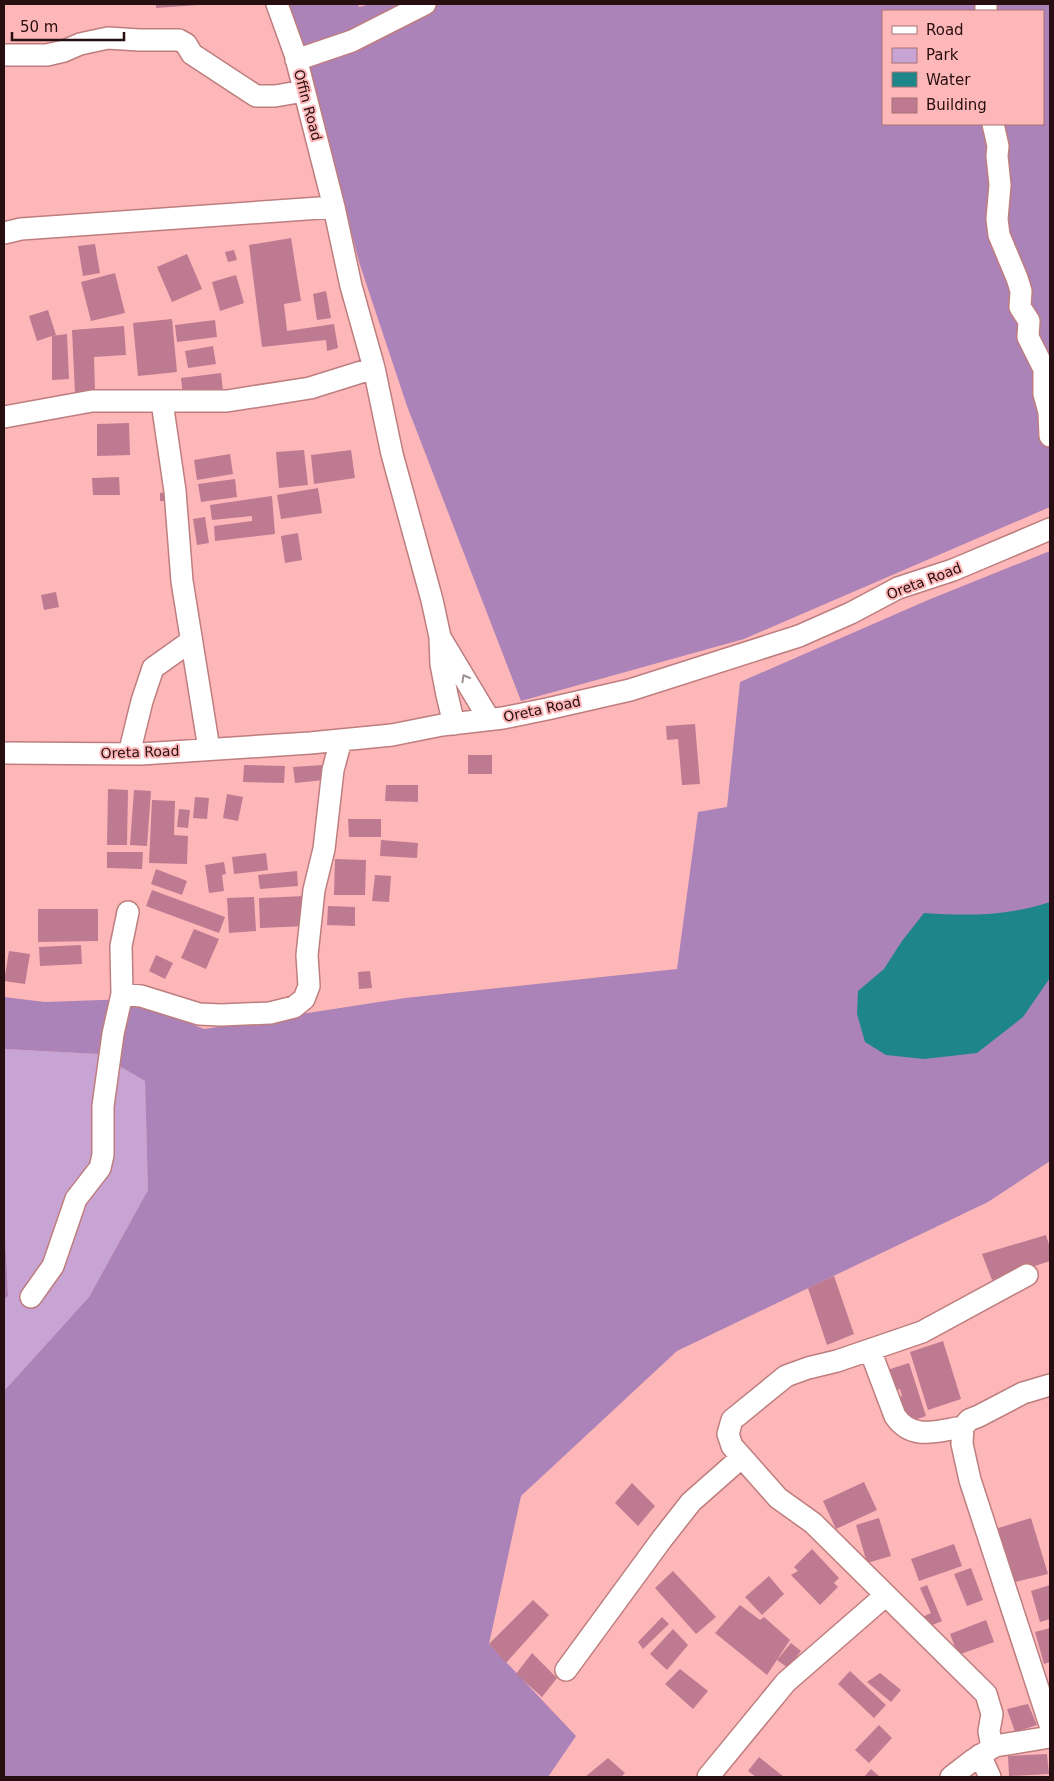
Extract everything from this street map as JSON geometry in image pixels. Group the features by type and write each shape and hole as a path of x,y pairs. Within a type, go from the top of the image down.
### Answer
{"street":[{"name":"Offin Road","path":"278,4 296,60 334,207 351,286 374,368 392,454 440,637"},
{"path":"296,60 352,41 425,4"},
{"path":"4,55 47,55 64,52 80,44 108,38 179,40 186,44 192,54 256,96 275,96 304,91"},
{"path":"993,125 998,146 997,156 1000,185 997,220 999,235 1021,291 1020,307 1029,321 1028,336 1044,369 1044,394 1050,436"},
{"path":"4,233 21,229 334,207"},
{"path":"4,417 92,401 227,401 310,388 374,368"},
{"path":"162,402 175,491 182,581 209,749"},
{"name":"Oreta Road","path":"4,753 129,754 340,740 392,735 547,709 630,690 799,636 851,613 898,588 953,570 1050,529"},
{"path":"440,637 489,720"},
{"path":"440,637 444,680 454,724"},
{"path":"129,754 142,701 153,668 191,640"},
{"path":"122,994 141,996 199,1014 220,1015 270,1013 294,1006 304,999 309,986 307,955 314,890 324,849 333,770 340,740"},
{"path":"32,1297 53,1266 76,1199 100,1168 103,1155 103,1106 113,1034 122,994 122,946 128,912"},
{"path":"1016,1743 992,1714 986,1694 813,1523 778,1498 732,1446 728,1434 732,1420 786,1376 922,1332 1027,1275"},
{"path":"870,1350 900,1425 920,1433 962,1427"},
{"path":"1050,1385 1023,1392 968,1420 962,1427 962,1444 970,1480 1050,1725"},
{"path":"566,1670 662,1538 691,1502 742,1457"},
{"path":"708,1777 786,1682 886,1595"},
{"path":"990,1777 986,1752 992,1714"},
{"path":"951,1777 986,1752 1050,1736"}],"green space":[{"path":"4,1049 99,1054 145,1081 148,1190 89,1297 4,1391 4,1300 8,1296 4,1231"}],"shaded area":[{"path":"289,4 358,4 359,7 371,4 1050,4 1050,507 744,639 521,701 407,406 360,265"},
{"path":"1050,551 1050,1161 988,1202 677,1351 521,1496 489,1644 576,1736 548,1777 4,1777 4,1391 89,1297 148,1190 145,1081 99,1054 4,1049 4,997 45,1002 130,999 204,1029 405,998 677,969 698,812 727,807 740,682 928,600"},
{"path":"4,1231 8,1296 4,1300"}],"water":[{"path":"1050,902 1050,978 1023,1017 977,1053 924,1059 886,1055 865,1042 857,1014 858,991 884,969 902,941 924,913 988,914 1034,907"}],"building":[{"path":"156,4 198,4 198,5 156,8"},
{"path":"291,238 301,301 284,304 287,331 334,324 338,348 327,351 326,340 262,347 249,245"},
{"path":"95,244 100,273 83,276 78,246"},
{"path":"234,250 237,260 228,262 225,252"},
{"path":"187,254 202,289 172,302 157,267"},
{"path":"115,273 125,313 91,321 81,282"},
{"path":"236,275 244,303 220,311 212,282"},
{"path":"326,291 331,318 317,320 313,294"},
{"path":"48,310 56,335 37,341 29,316"},
{"path":"172,319 177,372 138,376 133,323"},
{"path":"215,320 217,337 177,342 175,325"},
{"path":"124,326 126,355 94,357 95,393 75,393 72,330"},
{"path":"67,334 69,379 52,380 52,336"},
{"path":"213,346 216,364 188,368 185,351"},
{"path":"221,373 223,391 183,396 181,378"},
{"path":"129,423 130,455 97,456 97,424"},
{"path":"304,450 308,485 279,488 276,452"},
{"path":"351,450 355,478 314,484 311,455"},
{"path":"230,454 233,474 197,480 194,460"},
{"path":"119,477 120,495 93,495 92,478"},
{"path":"235,479 237,497 201,502 198,484"},
{"path":"318,488 322,513 281,519 277,495"},
{"path":"171,492 172,501 160,501 160,493"},
{"path":"272,496 275,534 215,541 214,526 252,521 252,516 212,520 210,505"},
{"path":"205,517 209,543 197,545 193,519"},
{"path":"298,533 302,560 285,563 281,536"},
{"path":"56,592 59,607 44,610 41,595"},
{"path":"695,724 700,784 682,785 678,739 667,740 666,726"},
{"path":"468,755 492,755 492,774 468,774"},
{"path":"244,765 285,766 284,783 243,782"},
{"path":"323,765 324,780 295,783 293,767"},
{"path":"386,785 418,785 418,802 385,801"},
{"path":"108,789 128,790 127,845 107,845"},
{"path":"134,790 151,791 147,846 130,845"},
{"path":"227,794 243,797 238,821 223,818"},
{"path":"195,797 209,798 207,819 193,818"},
{"path":"152,800 175,801 174,835 188,836 187,864 149,863"},
{"path":"179,809 190,810 188,828 177,827"},
{"path":"348,819 381,819 381,837 349,837"},
{"path":"381,840 418,843 417,858 380,856"},
{"path":"107,852 143,852 142,869 107,868"},
{"path":"266,853 268,870 234,874 232,857"},
{"path":"335,859 366,860 365,895 334,895"},
{"path":"224,862 226,874 222,875 224,891 209,893 205,865"},
{"path":"156,869 187,881 182,895 151,884"},
{"path":"297,871 298,886 260,889 258,875"},
{"path":"375,875 391,876 389,902 372,901"},
{"path":"152,890 225,917 219,933 146,906"},
{"path":"306,896 307,926 260,928 259,898"},
{"path":"254,897 256,931 229,933 227,898"},
{"path":"328,906 355,907 355,926 327,925"},
{"path":"38,909 98,909 98,941 38,942"},
{"path":"194,929 219,939 206,969 181,958"},
{"path":"81,945 82,964 40,966 39,947"},
{"path":"9,951 30,954 25,984 4,981"},
{"path":"156,955 173,963 165,979 149,971"},
{"path":"370,971 372,988 359,989 358,972"},
{"path":"1046,1235 1050,1248 1050,1261 992,1280 982,1254"},
{"path":"834,1276 854,1334 827,1345 808,1288"},
{"path":"943,1341 961,1399 928,1410 910,1352"},
{"path":"909,1363 926,1416 900,1425 892,1399 902,1396 900,1389 891,1392 884,1371"},
{"path":"864,1482 877,1510 836,1529 823,1501"},
{"path":"632,1483 655,1506 638,1526 615,1503"},
{"path":"879,1518 891,1556 867,1563 856,1525"},
{"path":"1031,1518 1048,1574 1015,1582 995,1529"},
{"path":"954,1544 962,1566 919,1581 911,1559"},
{"path":"812,1549 839,1578 834,1583 838,1587 820,1605 791,1575 798,1571 794,1567"},
{"path":"971,1568 983,1600 967,1606 954,1574"},
{"path":"673,1571 716,1617 696,1634 655,1588"},
{"path":"769,1576 784,1594 762,1615 745,1597"},
{"path":"927,1585 942,1621 930,1626 922,1617 931,1613 920,1588"},
{"path":"1050,1585 1050,1619 1040,1622 1031,1591"},
{"path":"533,1600 549,1615 506,1663 489,1644"},
{"path":"740,1605 760,1620 764,1617 790,1640 767,1675 715,1633"},
{"path":"662,1617 669,1624 643,1649 638,1642"},
{"path":"986,1620 994,1642 958,1655 950,1634"},
{"path":"1050,1628 1050,1662 1044,1664 1035,1632"},
{"path":"673,1629 688,1645 667,1670 650,1654"},
{"path":"791,1643 801,1651 788,1668 777,1660"},
{"path":"532,1653 557,1678 542,1697 516,1674"},
{"path":"680,1669 708,1691 693,1709 665,1684"},
{"path":"850,1671 886,1705 874,1718 838,1684"},
{"path":"880,1673 901,1690 891,1702 867,1682"},
{"path":"1028,1704 1037,1725 1015,1732 1007,1709"},
{"path":"879,1725 892,1738 869,1763 855,1750"},
{"path":"1047,1754 1049,1774 1009,1776 1008,1756"},
{"path":"759,1757 784,1777 756,1777 748,1771"},
{"path":"608,1758 625,1773 621,1777 585,1777"},
{"path":"871,1769 880,1777 864,1777"}]}
